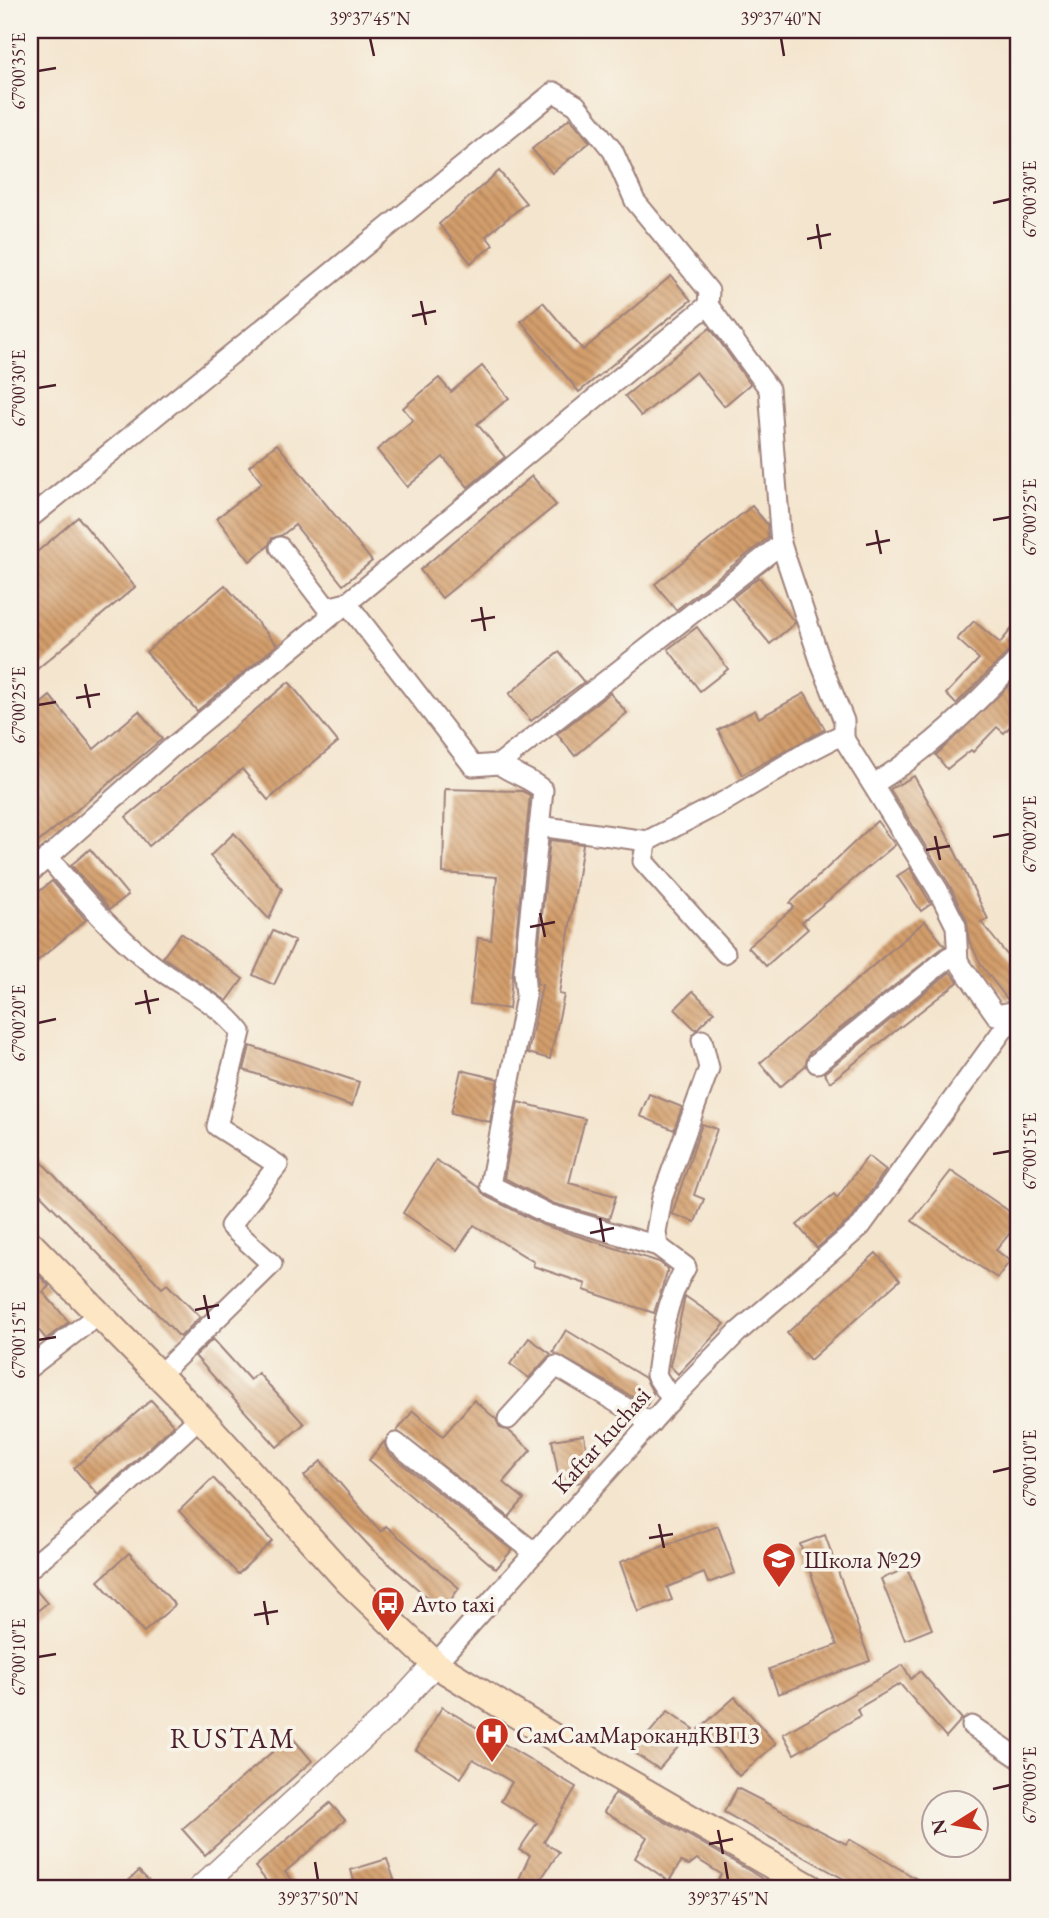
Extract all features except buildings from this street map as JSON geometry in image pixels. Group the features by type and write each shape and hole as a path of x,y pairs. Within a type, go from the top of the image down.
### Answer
{"main road":[{"path":"30,1244 200,1417 349,1582 435,1664 600,1766 811,1888"}],"street":[{"path":"30,518 554,92 576,105 613,152 635,201 709,291 708,305 769,389 781,544 822,666 844,721 844,738 920,858 956,926 958,961"},
{"path":"30,873 170,749 708,305"},
{"path":"347,603 473,766 499,764 781,544"},
{"path":"280,547 327,608 347,603"},
{"path":"874,784 959,722 1019,658"},
{"path":"539,826 647,841 725,801 802,755 837,737 844,738"},
{"path":"499,764 515,776 534,782 543,790 524,972 526,996 490,1185 548,1214 658,1246 686,1267 676,1284 662,1328 656,1375 672,1400"},
{"path":"647,841 643,861 725,953"},
{"path":"48,857 90,908 149,962 225,1012 241,1032 217,1126 278,1165 230,1226 272,1264 159,1375"},
{"path":"817,1063 949,957 958,961 996,1015 1018,1011"},
{"name":"Kaftar kuchasi","path":"201,1888 393,1710 651,1423 738,1332 861,1227 1018,1011"},
{"path":"658,1246 656,1232 662,1198 709,1068 702,1040"},
{"path":"30,1367 99,1314"},
{"path":"508,1419 556,1366 651,1423"},
{"path":"30,1568 101,1509 200,1417"},
{"path":"396,1443 535,1553"},
{"path":"972,1726 1019,1758"}],"place":[{"name":"Школа №29","path":"779,1589"},
{"name":"Avto taxi","path":"388,1633"},
{"name":"СамСамМарокандКВП3","path":"492,1764"}],"district":[{"name":"RUSTAM","path":"233,1738"}]}
